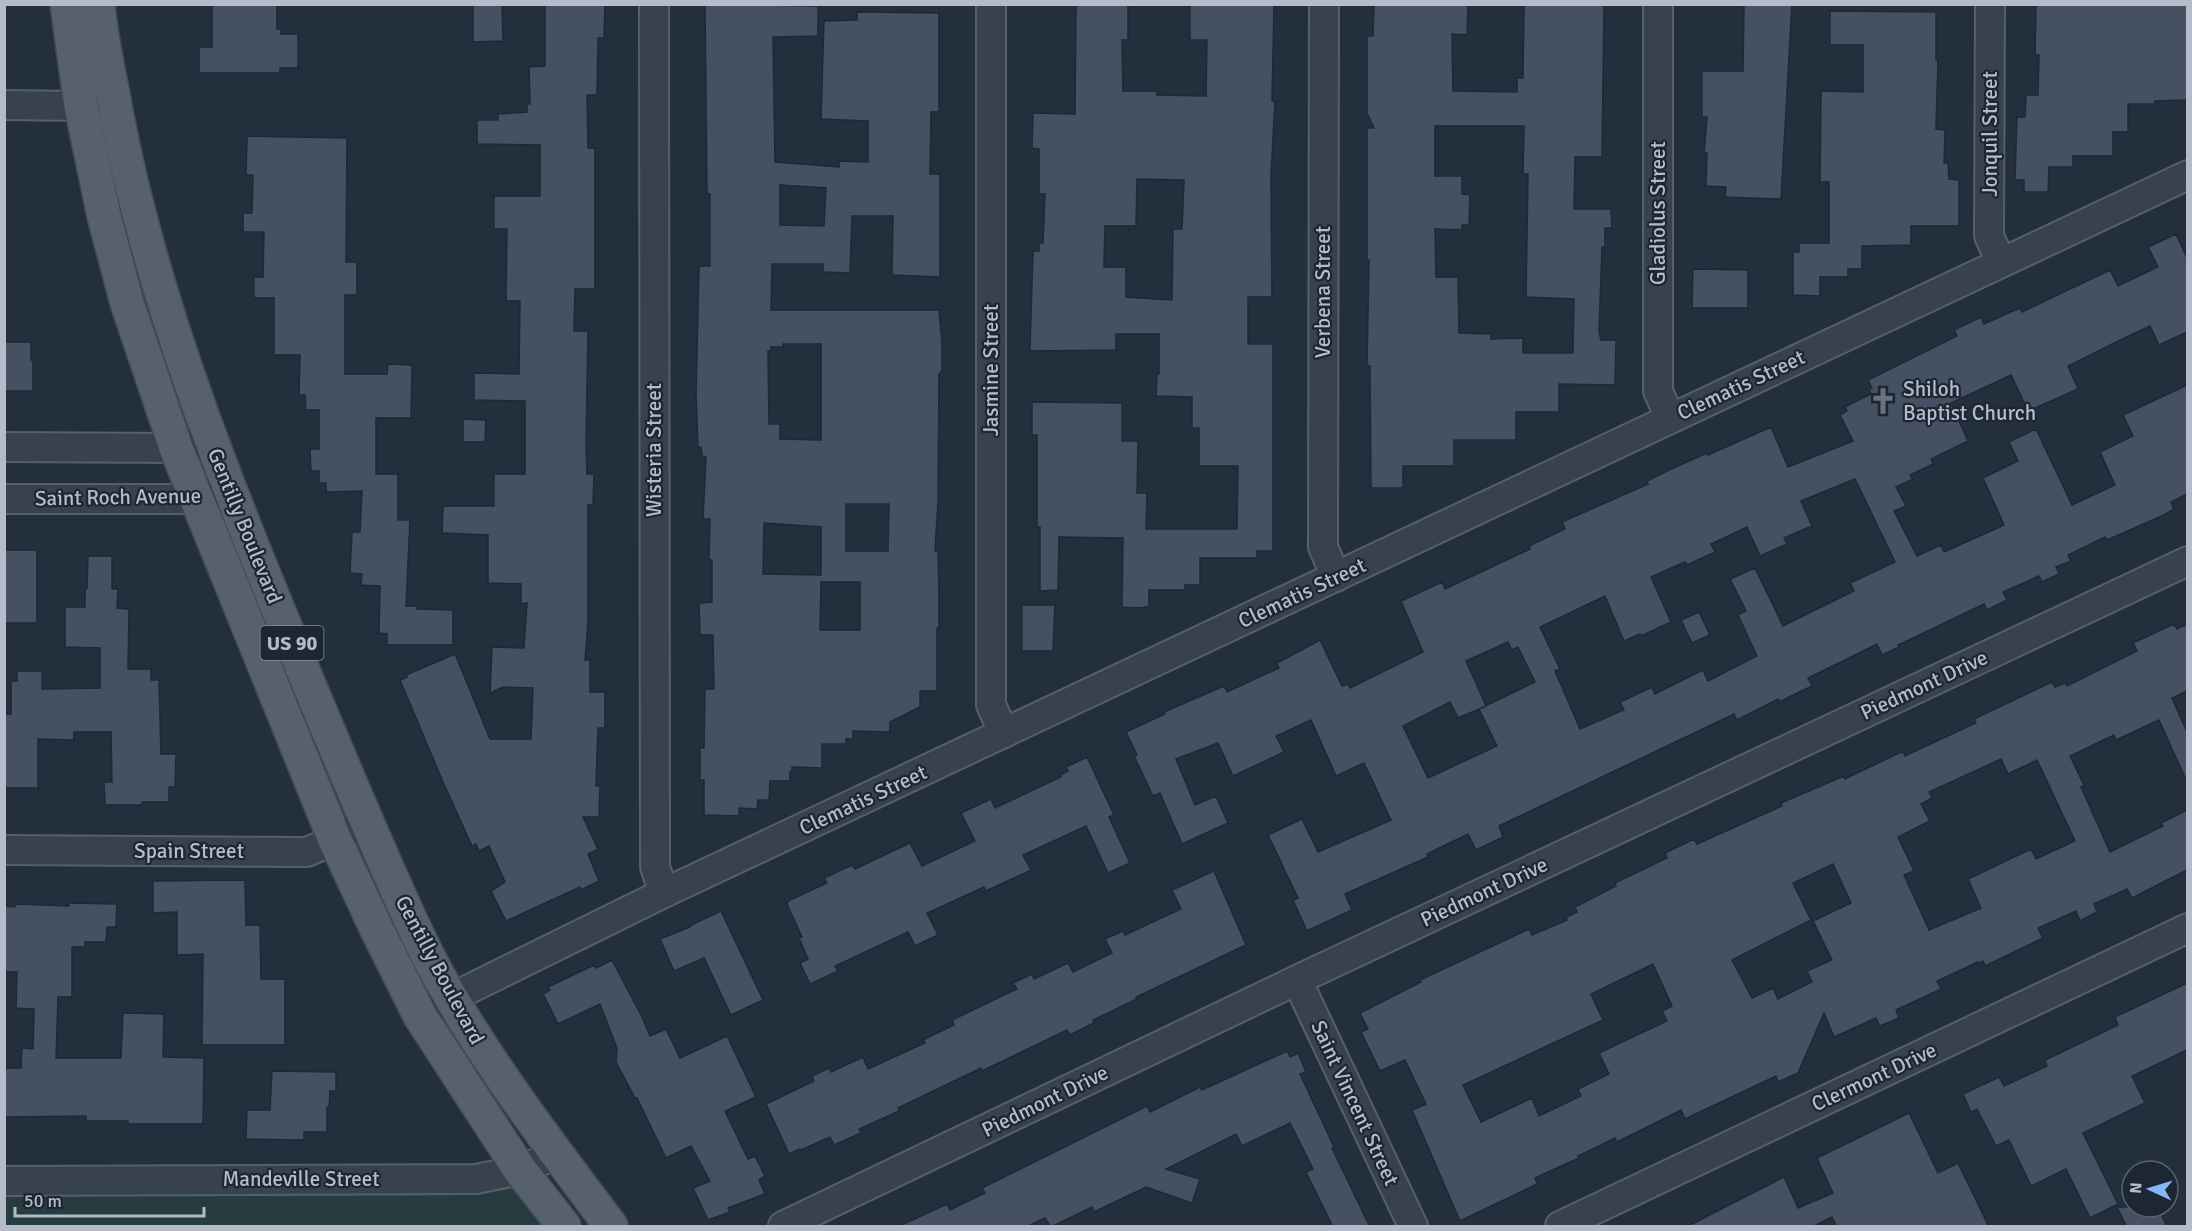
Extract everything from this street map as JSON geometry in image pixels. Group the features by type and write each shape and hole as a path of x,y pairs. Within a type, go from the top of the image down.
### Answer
{"main road":[{"name":"Gentilly Boulevard","path":"67,4 81,106 104,216 127,303 176,448 336,840 377,930 420,1016 520,1170 564,1227"},
{"name":"Gentilly Boulevard","path":"98,4 124,155 151,256 211,440 366,820 413,927 451,998 482,1047 611,1227"}],"street":[{"name":"Wisteria Street","path":"654,4 654,867 664,893"},
{"name":"Jasmine Street","path":"991,4 991,705 1004,733"},
{"name":"Verbena Street","path":"1324,4 1323,547 1336,577"},
{"name":"Gladiolus Street","path":"1658,4 1658,391 1670,418"},
{"name":"Jonquil Street","path":"1990,4 1989,236 2001,262"},
{"path":"4,105 81,106 114,99"},
{"name":"Clematis Street","path":"420,1016 451,998 664,893 2187,175"},
{"path":"4,447 176,448 211,440"},
{"name":"Saint Roch Avenue","path":"4,499 197,499 230,489"},
{"name":"Piedmont Drive","path":"783,1227 1297,980 2187,561"},
{"name":"Spain Street","path":"4,850 308,852 336,840 366,820"},
{"name":"Clermont Drive","path":"1560,1227 2187,928"},
{"name":"Saint Vincent Street","path":"1297,980 1413,1227"},
{"name":"Mandeville Street","path":"4,1181 476,1179 520,1170 557,1154"}],"green space":[{"path":"520,1170 564,1226 5,1226 4,1181"}],"building":[{"path":"212,4 277,4 277,29 281,29 281,34 298,34 298,68 280,68 280,73 199,73 199,47 212,47"},
{"path":"473,4 502,4 503,41 473,42"},
{"path":"545,4 605,4 604,38 598,38 597,95 587,95 588,148 595,148 595,289 575,289 574,331 588,331 587,474 594,474 593,505 588,505 588,622 585,660 590,660 590,692 605,692 605,728 598,728 596,786 600,786 599,817 583,817 598,849 588,854 599,881 581,890 580,887 506,921 491,891 505,882 489,846 479,851 476,844 472,846 400,680 407,677 406,675 455,654 490,739 531,739 533,688 503,687 490,693 492,647 524,648 527,603 521,604 521,584 488,583 488,535 442,533 443,506 494,506 494,474 525,474 525,401 474,400 474,373 519,374 520,301 506,301 507,229 494,229 494,196 540,196 540,145 477,144 477,120 498,120 498,114 527,112 527,104 530,104 529,67 545,66"},
{"path":"705,4 818,6 818,36 773,37 775,162 839,167 839,161 868,162 868,121 821,119 824,21 857,20 857,12 939,13 939,112 931,112 930,174 940,174 940,277 892,275 893,216 852,216 850,273 823,272 823,264 772,264 771,310 939,310 942,371 939,374 938,501 935,551 938,551 939,595 937,691 920,691 920,707 890,722 890,732 853,731 853,739 846,739 846,744 822,744 822,768 792,767 790,781 770,781 769,800 758,800 757,809 739,808 739,816 704,815 704,780 700,780 700,748 704,748 705,689 714,689 713,635 700,635 699,603 712,602 712,560 709,560 710,519 703,519 706,457 702,456 701,447 698,447 696,395 699,266 710,266 710,194 707,194","holes":["780,185 826,188 824,226 780,225","783,344 821,344 821,440 780,439 780,424 769,424 768,351 771,351 771,347 783,347","846,504 889,504 888,551 846,551","764,523 821,527 821,575 763,574","821,582 860,582 860,630 820,630"]},
{"path":"1076,4 1128,4 1128,40 1122,40 1123,91 1157,91 1157,95 1206,96 1207,40 1190,40 1190,4 1274,4 1272,101 1275,101 1271,175 1272,297 1248,297 1248,344 1273,344 1273,551 1257,551 1257,558 1200,558 1200,585 1185,585 1185,590 1149,590 1149,606 1141,608 1122,607 1123,538 1059,537 1058,590 1040,591 1037,435 1032,435 1032,402 1122,403 1122,441 1138,441 1137,493 1147,493 1146,529 1237,529 1238,466 1199,466 1199,428 1192,428 1192,397 1156,396 1157,374 1159,374 1159,334 1116,334 1116,350 1030,351 1033,251 1039,251 1039,243 1043,243 1045,194 1039,194 1039,149 1032,148 1033,113 1075,114","holes":["1137,179 1184,180 1182,229 1173,229 1172,300 1126,297 1126,267 1104,267 1105,226 1136,226"]},
{"path":"1374,4 1468,4 1467,35 1452,34 1453,91 1517,92 1517,78 1523,78 1524,4 1604,4 1602,157 1575,157 1574,209 1611,209 1612,228 1605,228 1605,247 1602,247 1599,332 1601,340 1616,340 1615,385 1559,384 1559,412 1516,412 1516,440 1454,440 1454,466 1403,466 1403,488 1371,488 1370,366 1367,365 1369,260 1367,260 1367,128 1374,128 1367,113 1367,36 1373,36","holes":["1435,126 1524,126 1523,174 1528,174 1526,297 1574,299 1573,353 1523,353 1523,338 1491,339 1491,334 1459,333 1458,277 1436,277 1435,229 1462,230 1462,225 1469,225 1470,195 1462,194 1462,176 1435,176"]},
{"path":"1744,4 1792,4 1781,199 1725,197 1726,187 1706,186 1707,153 1704,153 1707,117 1702,117 1702,71 1743,71"},
{"path":"2036,4 2187,4 2187,100 2155,101 2155,104 2128,104 2128,132 2113,132 2113,156 2073,156 2073,167 2049,167 2048,192 2024,192 2024,180 2015,180 2017,117 2025,117 2026,95 2038,95 2039,55 2035,55"},
{"path":"1830,11 1936,12 1936,60 1938,60 1936,129 1945,130 1944,163 1948,163 1949,179 1959,180 1959,226 1911,226 1911,245 1862,246 1862,269 1848,269 1848,277 1820,277 1820,296 1793,295 1793,252 1799,252 1799,243 1829,243 1829,182 1820,182 1821,91 1863,92 1863,45 1830,45"},
{"path":"247,136 347,138 346,262 357,262 357,295 345,295 345,374 387,374 388,364 412,365 411,418 376,418 376,474 398,474 398,520 410,520 406,606 417,606 417,609 453,610 453,645 387,645 387,634 379,633 380,586 361,585 362,574 350,573 352,532 360,532 362,491 326,492 326,483 319,483 319,471 311,471 310,449 319,449 319,410 306,410 305,395 299,395 300,355 274,355 274,298 254,298 254,277 263,277 264,232 243,232 243,213 252,213 253,175 246,175"},
{"path":"2176,234 2187,258 2187,332 2159,345 2150,326 2116,342 2068,366 2078,389 2028,411 2011,375 1951,403 1968,441 1931,459 1933,464 1910,475 1913,479 1896,487 1906,506 1894,511 1917,556 1941,545 1944,552 2004,525 1983,478 2018,461 2009,442 2036,429 2072,505 2115,485 2100,452 2133,436 2123,415 2187,385 2187,494 2171,502 2174,509 2164,515 2107,540 2105,537 2068,555 2071,561 2056,567 2059,574 2042,582 2039,576 2003,592 2007,600 1987,610 1984,604 1882,655 1877,644 1808,678 1812,686 1779,702 1778,699 1737,720 1734,714 1499,826 1503,837 1476,850 1468,834 1427,854 1428,857 1345,894 1352,910 1307,931 1293,900 1298,898 1268,835 1302,819 1318,852 1391,820 1364,763 1336,776 1311,720 1276,736 1284,752 1233,776 1218,743 1176,759 1195,805 1216,796 1228,823 1182,844 1160,793 1153,796 1134,756 1137,755 1126,732 1165,714 1164,712 1224,686 1227,692 1279,668 1277,663 1320,640 1342,686 1348,684 1350,688 1423,652 1401,601 1442,582 1445,589 1530,549 1529,546 1565,529 1562,522 1648,484 1647,481 1669,470 1771,427 1788,467 1853,441 1840,415 1847,411 1845,407 1871,394 1869,389 1872,388 1868,380 1957,336 1954,330 1981,317 1984,324 2020,308 2022,312 2110,270 2118,286 2158,267 2148,247","holes":["1855,479 1895,562 1850,583 1854,591 1783,626 1755,568 1730,579 1746,611 1738,615 1757,656 1708,681 1703,670 1655,694 1652,687 1620,702 1624,710 1580,729 1555,671 1560,669 1540,627 1605,596 1624,641 1671,622 1651,577 1685,562 1687,565 1715,552 1711,544 1747,527 1760,556 1787,544 1784,538 1812,526 1801,501","1508,642 1512,650 1518,647 1535,682 1486,706 1466,661","1450,702 1458,718 1479,709 1497,746 1428,778 1403,726"]},
{"path":"1693,269 1748,270 1748,308 1692,308"},
{"path":"4,342 31,342 33,391 4,391"},
{"path":"463,419 486,420 485,442 463,442"},
{"path":"4,550 37,550 37,623 4,623"},
{"path":"88,556 112,556 112,589 118,589 117,608 129,609 128,669 151,669 151,680 159,680 161,754 176,754 175,787 169,787 169,802 105,805 104,782 112,782 111,732 74,732 74,740 38,739 38,788 4,788 4,714 11,714 11,681 17,681 17,671 42,671 42,689 100,688 100,648 65,647 65,607 85,607"},
{"path":"1022,605 1055,605 1053,651 1022,651"},
{"path":"1699,612 1710,635 1692,643 1681,620"},
{"path":"2174,624 2177,629 2187,624 2187,691 2172,698 2187,732 2187,782 2159,720 2116,740 2114,735 2070,756 2110,852 2163,826 2161,823 2187,810 2187,870 2132,898 2127,889 2094,904 2097,912 2080,921 2076,911 2038,928 2043,938 1985,966 1983,961 1978,962 1937,981 1941,989 1896,1010 1899,1018 1880,1026 1876,1018 1834,1037 1824,1013 1798,1073 1778,1082 1776,1076 1685,1119 1681,1110 1617,1142 1615,1138 1535,1178 1537,1184 1460,1221 1412,1110 1426,1104 1405,1060 1380,1071 1361,1032 1368,1029 1360,1013 1421,982 1420,980 1529,929 1532,935 1567,920 1566,917 1577,912 1575,907 1616,886 1615,883 1667,858 1665,853 1694,839 1697,844 1782,806 1781,803 1844,776 1845,779 1903,751 1905,756 1976,723 1974,719 2052,682 2055,687 2065,683 2067,686 2137,651 2133,643","holes":["2001,759 2008,774 2037,760 2075,841 2036,859 2031,849 1968,879 1981,908 1929,930 1904,875 1914,871 1898,837 1930,821 1921,804 1932,798 1929,792","1833,864 1851,903 1813,921 1832,960 1807,971 1812,982 1778,999 1773,988 1752,998 1732,960 1811,920 1793,883","1653,964 1672,1006 1662,1011 1667,1021 1599,1053 1609,1074 1578,1089 1581,1096 1539,1116 1532,1098 1481,1122 1463,1085 1603,1020 1591,994"]},
{"path":"1087,757 1114,815 1109,817 1130,863 1108,873 1086,826 1023,855 1031,870 986,891 984,887 927,913 938,935 915,946 908,932 835,966 838,971 810,984 800,963 808,959 799,938 802,937 787,904 788,901 827,883 824,878 852,865 855,869 910,843 922,866 975,841 961,813 991,799 995,808 1061,777 1060,775 1068,771 1066,767"},
{"path":"1214,871 1246,945 1136,997 1137,999 1093,1020 1094,1023 1070,1035 1067,1030 898,1108 899,1111 859,1129 861,1133 834,1145 830,1137 789,1154 766,1104 814,1081 812,1076 829,1068 831,1072 863,1057 868,1069 925,1043 923,1040 954,1025 952,1020 1017,989 1013,983 1032,974 1034,979 1068,963 1073,972 1112,953 1105,939 1123,931 1125,935 1181,909 1172,890"},
{"path":"245,880 246,925 260,925 261,979 285,979 285,1045 202,1045 203,954 177,955 177,912 153,913 153,881"},
{"path":"69,903 117,904 116,927 107,927 106,942 85,942 85,947 72,947 72,997 58,997 56,1058 121,1058 123,1013 164,1014 163,1057 204,1058 203,1124 128,1124 128,1121 86,1121 86,1116 4,1117 4,1068 21,1068 22,1048 33,1049 34,1009 16,1008 17,972 4,972 4,906 15,907 15,904 69,906"},
{"path":"721,911 763,1000 731,1015 704,958 674,971 660,939"},
{"path":"612,960 650,1036 666,1029 680,1058 727,1036 756,1097 725,1111 748,1159 755,1156 765,1176 759,1180 765,1194 728,1208 730,1212 708,1220 693,1188 710,1181 691,1146 666,1158 637,1098 616,1062 617,1048 600,1004 558,1024 543,994 550,990 548,987 594,965 596,968"},
{"path":"2187,983 2187,1050 2132,1076 2145,1103 2083,1133 2118,1204 2090,1218 2066,1169 2031,1186 2009,1140 1996,1146 1977,1109 1971,1112 1963,1094 1999,1077 2004,1086 2047,1066 2045,1060 2118,1025 2115,1017"},
{"path":"1287,1051 1290,1057 1298,1053 1306,1072 1300,1074 1370,1227 1333,1227 1306,1172 1313,1169 1290,1123 1242,1146 1236,1134 1166,1169 1200,1179 1192,1203 1146,1187 1094,1212 1092,1207 1051,1227 1045,1218 1026,1227 897,1227 947,1204 950,1210 985,1193 982,1188 1147,1106 1150,1112 1200,1087 1202,1090"},
{"path":"272,1071 336,1072 336,1091 330,1091 329,1107 327,1107 327,1132 304,1132 304,1140 246,1139 247,1110 270,1110"},
{"path":"1909,1113 1938,1173 1958,1163 1989,1227 1837,1227 1832,1217 1812,1227 1686,1227 1784,1177 1798,1208 1833,1193 1817,1158"},
{"path":"2123,1219 2163,1219 2167,1227 2127,1227"}],"place":[{"name":"Shiloh Baptist Church","path":"1883,401"}]}
